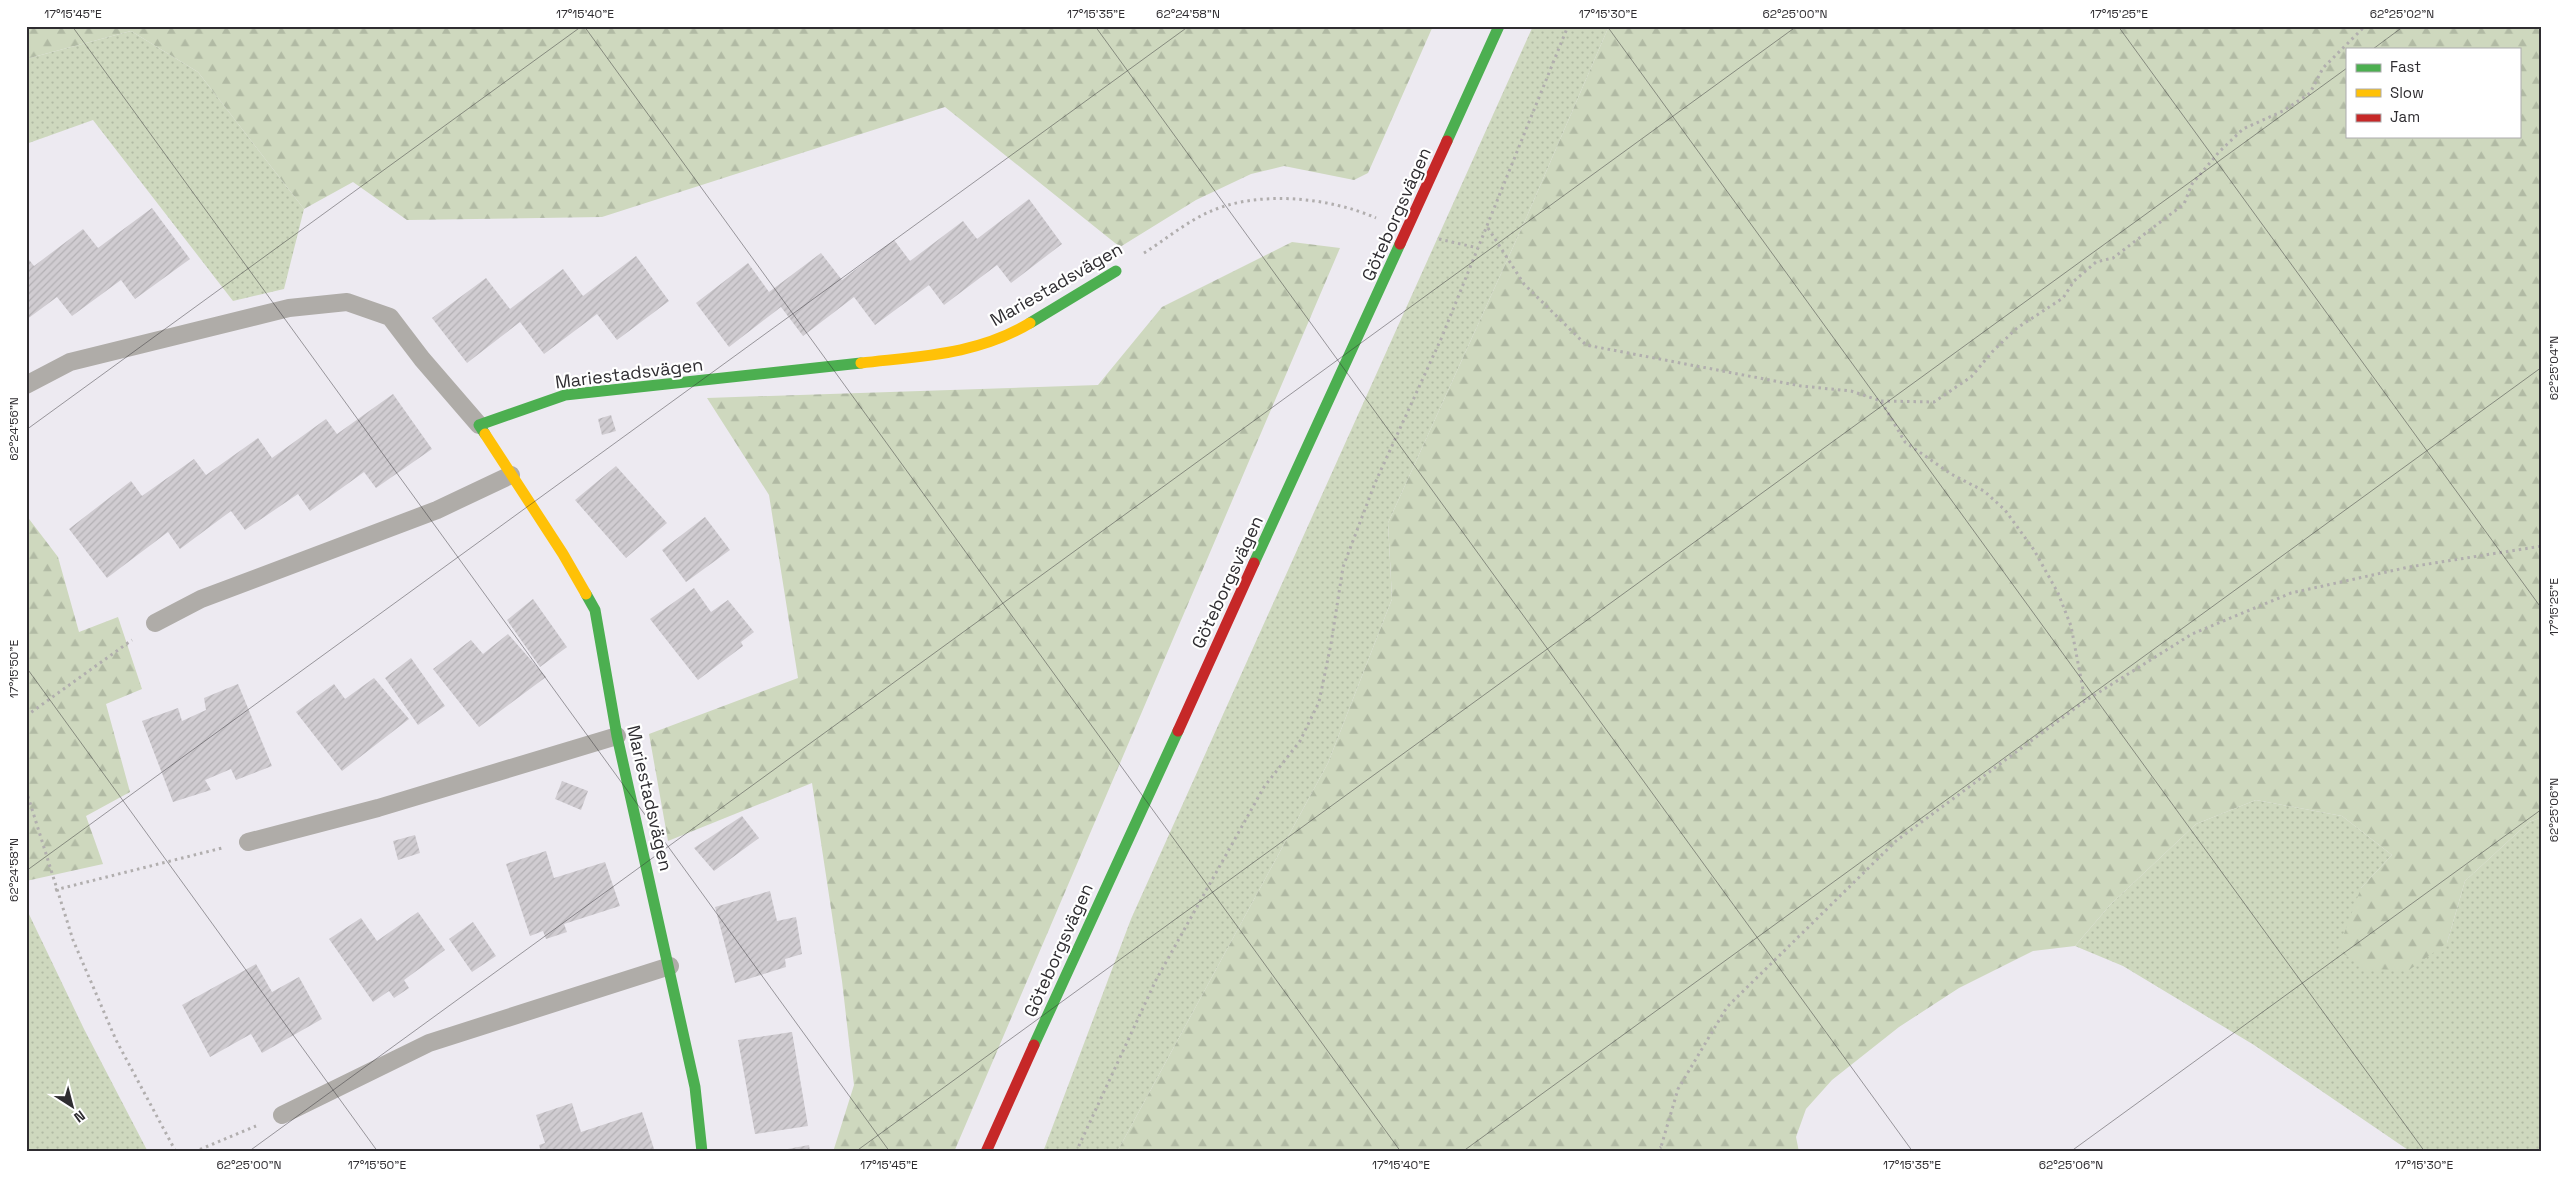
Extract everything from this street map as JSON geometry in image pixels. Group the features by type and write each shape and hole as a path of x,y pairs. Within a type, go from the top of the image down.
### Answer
{"street":[{"name":"Göteborgsvägen","path":"986,1152 1147,793 1407,231 1499,26"},
{"name":"Mariestadsvägen","path":"702,1152 695,1086 670,966 617,736 595,610 564,554 480,425 565,395 958,352 1007,336 1116,271"}],"lane":[{"path":"26,385 70,362 289,308 347,302 390,317 422,360 480,425"},
{"path":"155,623 201,599 437,510 511,475"},
{"path":"248,842 378,808 617,736"},
{"path":"282,1115 429,1043 670,966"}],"path":[{"path":"1076,1152 1156,980 1264,787 1300,741 1319,702 1331,644 1343,567 1375,482 1441,339 1568,26"},
{"path":"1487,228 1524,284 1586,345 1801,386 1851,391 1881,401 1934,402 1971,377 1993,351 2017,328 2063,298 2074,281 2096,262 2113,258 2184,204 2192,184 2219,152 2243,129 2283,111 2310,93 2323,68 2365,26"},
{"name":"Mariestadsvägen","path":"1116,271 1209,212 1256,200 1315,200 1354,208 1407,231 1478,248"},
{"path":"1881,401 1905,442 1951,474 1984,491 2005,510 2034,550 2058,593 2071,626 2085,701"},
{"path":"1662,1152 1661,1146 1678,1089 1727,1007 1896,841 2085,701 2192,634 2291,593 2409,567 2542,546"},
{"path":"26,716 155,623"},
{"path":"26,790 73,940 116,1040 176,1152"},
{"path":"56,890 248,842"},
{"path":"194,1152 282,1115"},
{"path":"1655,1152 1661,1146"}],"green space":[{"path":"26,26 1433,26 1368,173 1354,180 1284,166 1251,174 1196,200 1120,247 945,107 602,217 407,220 353,182 304,209 198,72 131,31 26,59"},
{"path":"1533,26 1609,26 1524,223 1388,523 1392,599 1328,763 1117,1152 1043,1152 1131,919"},
{"path":"1609,26 2542,26 2542,817 2529,822 2465,881 2447,943 2409,970 2366,969 2338,950 2361,888 2392,855 2342,816 2256,800 2196,824 2110,905 2075,946 2033,951 1959,988 1899,1027 1832,1080 1806,1109 1796,1137 1799,1152 1117,1152 1328,763 1392,599 1388,523 1524,223"},
{"path":"131,31 198,72 304,209 284,289 233,301 93,120 26,144 26,59"},
{"path":"1292,242 1340,248 954,1152 833,1152 854,1085 842,981 812,783 668,841 649,734 798,678 769,495 707,398 1098,385 1162,307"},
{"path":"26,515 58,557 79,632 118,617 142,689 106,704 130,792 86,816 103,864 26,881"},
{"path":"2256,800 2342,816 2392,855 2361,888 2447,943 2465,881 2529,822 2542,817 2542,1152 2411,1152 2254,1045 2123,966 2075,946 2110,905 2196,824"},
{"path":"26,908 84,1029 148,1152 26,1152"}],"building":[{"path":"1029,199 1062,244 1011,283 997,265 944,305 929,285 875,325 854,297 803,336 781,307 729,347 696,303 748,263 769,292 821,253 842,280 894,240 910,261 963,221 977,239"},
{"path":"152,208 190,259 135,299 121,280 72,316 57,297 26,320 26,256 34,266 83,229 98,248"},
{"path":"636,256 669,301 617,340 597,314 544,354 520,322 467,363 432,318 486,278 510,309 563,269 583,296"},
{"path":"393,394 432,449 376,488 364,472 310,511 298,494 245,530 231,511 180,549 168,532 107,578 69,529 131,481 142,496 194,459 206,475 258,438 272,458 326,419 337,434"},
{"path":"611,415 616,431 602,435 598,419"},
{"path":"616,466 667,523 626,558 575,500"},
{"path":"705,517 730,550 686,582 662,550"},
{"path":"694,588 711,612 728,600 754,632 741,642 743,646 698,680 650,619"},
{"path":"533,599 567,647 540,667 507,620"},
{"path":"508,634 546,677 479,727 433,669 471,640 483,654"},
{"path":"411,658 445,706 418,725 385,678"},
{"path":"374,678 409,719 342,771 296,712 334,684 345,699"},
{"path":"238,684 272,766 236,780 231,769 205,780 211,790 173,802 142,721 178,708 182,721 206,710 204,698"},
{"path":"562,781 588,791 581,810 555,799"},
{"path":"742,816 759,838 714,871 694,848"},
{"path":"415,835 420,853 398,860 393,841"},
{"path":"546,851 554,878 605,862 620,906 564,924 567,932 546,939 543,931 530,936 506,864"},
{"path":"770,891 777,921 796,917 802,954 785,959 786,967 735,983 715,907"},
{"path":"418,912 445,950 404,980 409,988 394,998 389,991 373,1002 329,939 361,918 377,941"},
{"path":"473,922 496,956 472,972 449,939"},
{"path":"256,964 272,992 299,977 322,1019 262,1053 251,1034 210,1057 182,1005"},
{"path":"792,1032 808,1126 755,1134 738,1040"},
{"path":"572,1103 581,1132 642,1112 655,1152 541,1152 539,1145 545,1143 536,1115"},
{"path":"809,1145 810,1152 777,1152 777,1151"}],"traffic: fast":[{"path":"1447,141 1499,26"},
{"path":"1254,563 1400,244"},
{"path":"1030,323 1116,271"},
{"path":"485,434 479,425 565,395 861,363"},
{"path":"586,594 595,610 617,736 695,1087 702,1152"},
{"path":"1034,1045 1178,731"}],"traffic: slow":[{"path":"861,363 927,356 969,348 1010,334 1030,323"},
{"path":"485,434 563,554 586,594"}],"traffic: jam":[{"path":"1400,244 1447,141"},
{"path":"1178,731 1254,563"},
{"path":"986,1152 1034,1045"}]}
